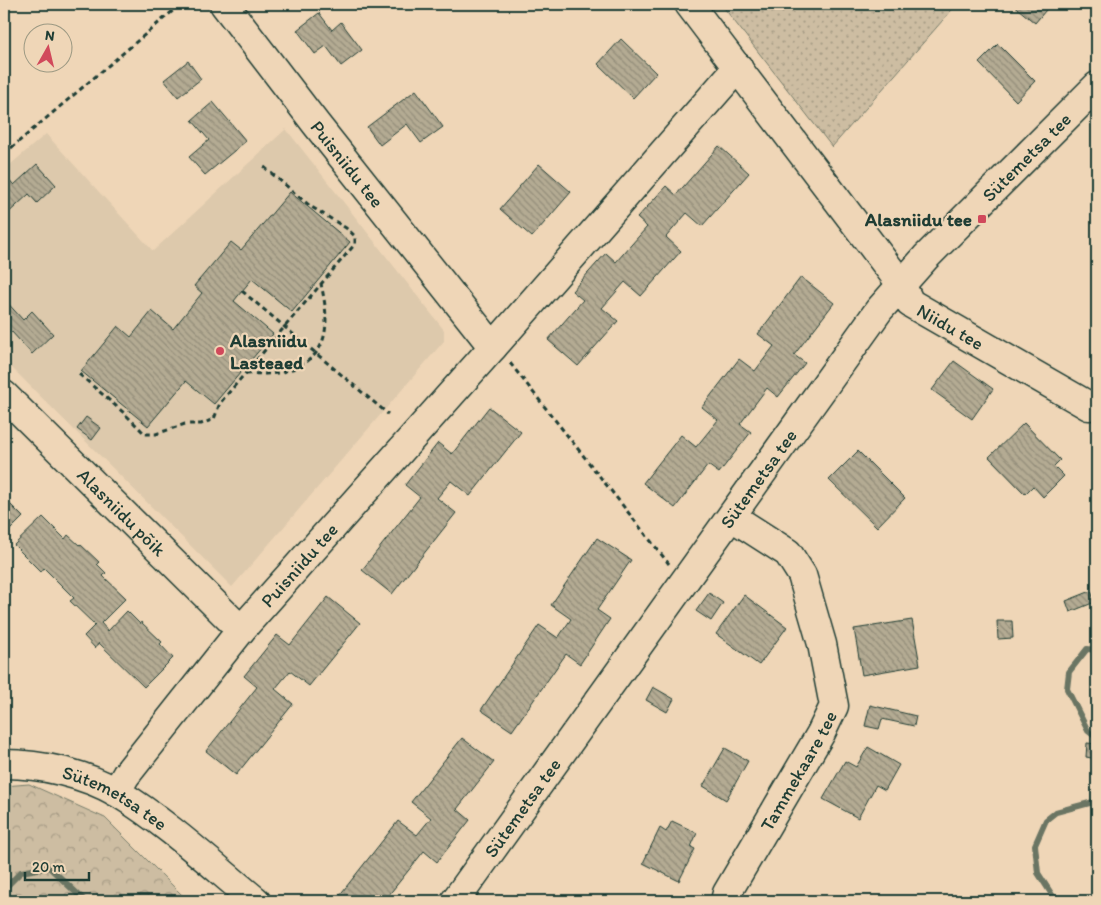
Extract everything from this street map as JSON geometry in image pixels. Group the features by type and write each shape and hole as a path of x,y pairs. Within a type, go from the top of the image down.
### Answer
{"street":[{"name":"Puisniidu tee","path":"224,4 316,124 494,347"},
{"path":"689,4 738,67"},
{"name":"Puisniidu tee","path":"116,792 126,776 241,630 494,347 738,67"},
{"name":"Niidu tee","path":"738,67 901,284 910,303 1089,406"},
{"name":"Sütemetsa tee","path":"455,901 879,310 926,257 1097,86"},
{"name":"Alasniidu põik","path":"4,395 241,630"},
{"name":"Tammekaare tee","path":"725,901 727,892 821,733 834,706 822,644 802,575 788,553 732,517"},
{"name":"Sütemetsa tee","path":"4,764 57,770 116,792 155,818 256,901"}],"path":[{"path":"4,154 181,4"},
{"path":"79,374 145,434 156,434 184,424 201,424 214,419 220,403 355,244 354,236 346,228 310,206 263,166"},
{"path":"245,374 278,374 302,365 317,354 324,337 326,308 321,284"},
{"path":"242,291 388,414"},
{"path":"494,347 516,368 674,569"}],"shaded area":[{"name":"Alasniidu Lasteaed","path":"286,129 444,330 444,341 232,587 4,360 4,170 46,134 153,251"}],"green space":[{"path":"721,4 957,4 832,147"},
{"path":"29,784 105,818 188,901 4,901 4,786"}],"building":[{"path":"1012,4 1051,4 1035,23"},
{"path":"319,13 332,30 341,22 362,50 341,66 326,46 315,54 297,30"},
{"path":"621,39 656,73 633,98 598,64"},
{"path":"998,44 1035,81 1016,101 979,63"},
{"path":"188,61 201,79 178,97 164,80"},
{"path":"416,90 443,127 421,143 407,124 380,145 367,127"},
{"path":"213,102 246,141 205,175 189,157 209,140 192,120"},
{"path":"719,146 749,173 702,226 687,213 666,237 681,251 641,296 625,282 602,308 618,321 578,366 548,340 583,300 572,291 606,253 616,262 647,227 637,218 666,186 676,195"},
{"path":"37,164 56,185 37,203 29,194 4,217 4,176 14,185"},
{"path":"539,164 571,192 532,237 500,209"},
{"name":"Alasniidu Lasteaed","path":"290,192 350,242 292,312 252,279 234,301 273,334 214,404 186,381 148,426 81,371 118,326 131,337 152,311 173,329 202,293 194,286 231,242 241,250"},
{"path":"801,277 834,303 794,355 805,363 778,397 767,388 740,424 751,432 719,473 708,465 675,508 643,483 681,435 696,447 718,420 702,407 739,359 755,371 774,346 758,334"},
{"path":"4,299 23,320 32,311 53,334 32,354 11,331 4,338"},
{"path":"954,361 993,389 972,419 932,390"},
{"path":"489,407 521,432 470,496 451,481 437,498 456,513 392,594 362,570 420,497 405,485 438,443 452,454"},
{"path":"86,417 101,428 92,440 77,429"},
{"path":"1024,423 1060,460 1054,466 1064,476 1043,497 1033,486 1025,494 989,457"},
{"path":"858,451 905,498 877,527 829,480"},
{"path":"4,498 23,517 4,536"},
{"path":"43,517 65,539 68,535 99,562 97,564 106,573 103,576 126,598 101,623 108,631 127,611 162,642 160,644 173,658 144,687 99,643 95,648 84,636 95,625 70,601 74,598 44,568 41,572 14,545"},
{"path":"597,538 631,560 597,610 610,619 580,664 566,654 512,731 481,710 539,625 558,638 571,619 551,605"},
{"path":"1091,591 1095,602 1070,612 1066,601"},
{"path":"709,593 723,603 711,621 696,611"},
{"path":"744,595 787,627 759,665 716,634"},
{"path":"328,597 360,623 309,686 290,671 275,689 293,704 236,775 206,751 257,687 244,676 277,635 290,645"},
{"path":"912,620 920,665 862,675 854,629"},
{"path":"997,621 1012,621 1013,638 998,639"},
{"path":"653,687 674,699 667,712 646,700"},
{"path":"870,705 916,716 914,726 882,719 879,729 865,726"},
{"path":"462,738 494,762 457,809 470,820 437,862 424,851 384,901 335,901 398,821 417,835 431,818 411,802"},
{"path":"1087,743 1097,744 1097,759 1086,757"},
{"path":"868,747 899,765 885,790 876,785 858,818 823,799 845,761 856,767"},
{"path":"725,748 748,761 726,800 703,786"},
{"path":"672,821 697,833 691,847 695,849 679,881 643,863 660,828 666,832"}],"waterway":[{"path":"1097,650 1087,649 1069,672 1067,689 1088,731 1097,738"},
{"path":"1056,901 1038,873 1035,845 1046,820 1056,812 1097,801"},
{"path":"4,889 21,872 49,867 85,901"}],"place":[{"name":"Alasniidu tee","path":"982,219"},
{"name":"Alasniidu Lasteaed","path":"220,351"}]}
